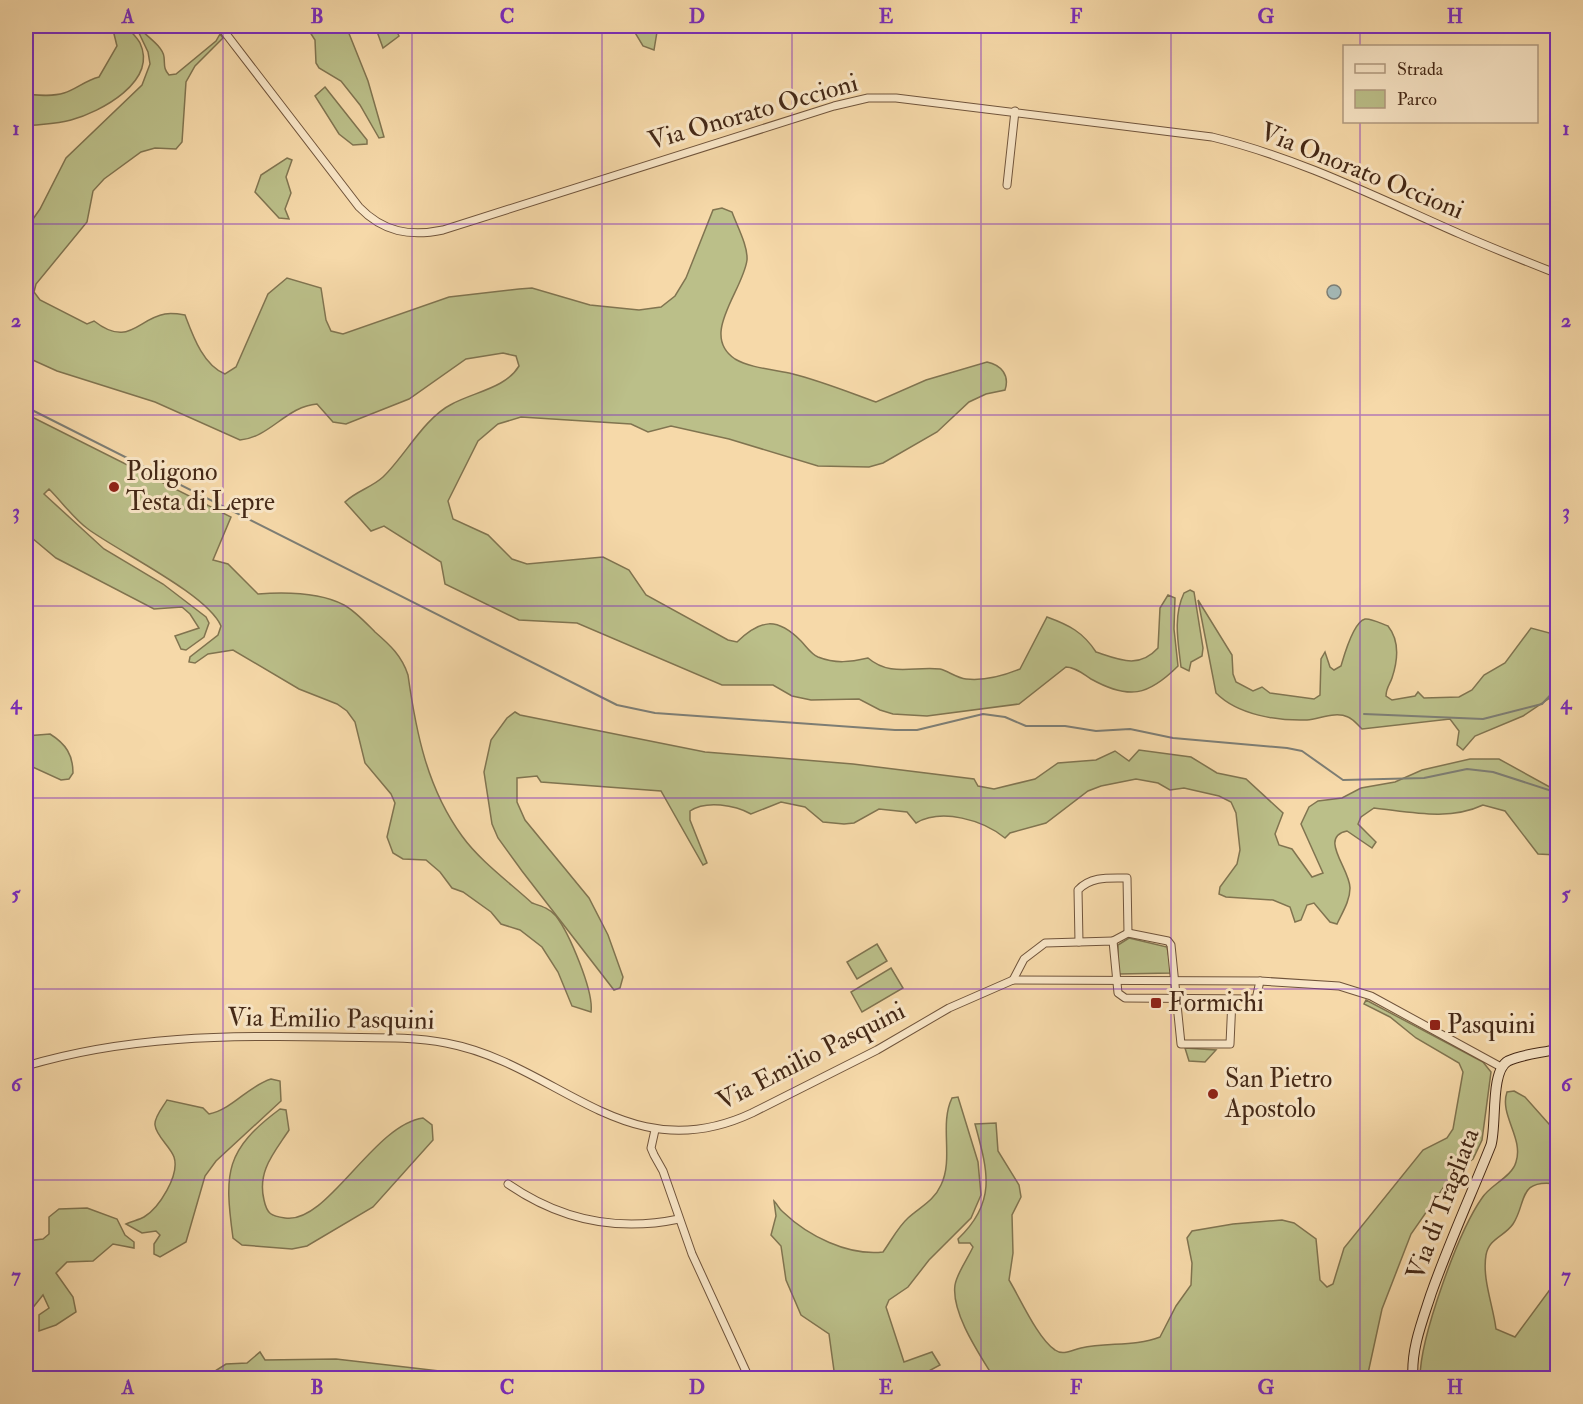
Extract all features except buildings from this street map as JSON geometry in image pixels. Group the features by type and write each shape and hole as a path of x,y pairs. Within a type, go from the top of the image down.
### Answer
{"street":[{"name":"Via Onorato Occioni","path":"220,26 359,207 383,226 410,233 451,228 851,101 905,98 1212,137 1249,146 1372,193 1460,234 1557,274"},
{"path":"1006,185 1014,111"},
{"path":"1079,942 1078,890 1091,880 1127,878 1128,933"},
{"path":"1013,980 1024,958 1045,944 1113,941 1128,933 1168,941 1174,951 1174,981 1181,1044 1230,1044 1232,999"},
{"path":"1113,941 1115,981 1118,993 1125,998 1256,999 1260,981"},
{"name":"Via Emilio Pasquini","path":"26,1066 93,1048 183,1037 421,1039 449,1043 489,1056 618,1119 655,1130 698,1131 734,1122 877,1050 949,1008 1013,980 1260,981 1354,990 1371,996 1501,1067"},
{"path":"1501,1067 1514,1059 1557,1049"},
{"name":"Via di Tragliata","path":"1413,1378 1414,1352 1419,1329 1450,1242 1496,1129 1495,1085 1501,1067"},
{"path":"655,1130 651,1148 666,1178 679,1219 720,1317 749,1378"},
{"path":"508,1184 537,1201 586,1221 665,1222 679,1219"}],"green space":[{"path":"112,26 126,26 140,43 143,57 141,70 134,82 110,102 83,116 60,122 26,126 26,94 59,94 99,77 117,46"},
{"path":"306,26 346,26 368,81 384,137 379,138 360,105 341,81 319,68 316,63 315,40"},
{"path":"375,26 394,26 399,36 383,48"},
{"path":"631,26 667,26 657,32 654,50 643,46"},
{"path":"141,30 155,42 163,53 165,68 169,75 176,74 216,41 220,34 223,38 195,66 186,82 182,142 176,149 155,148 141,152 104,179 93,191 87,222 36,284 34,292 40,300 87,324 94,321 116,332 132,330 165,314 185,315 195,341 205,357 217,370 225,374 236,367 268,294 287,278 321,288 326,320 331,331 343,334 449,297 519,289 532,288 590,305 639,310 661,307 675,296 686,278 713,210 722,208 732,212 747,254 744,272 722,325 721,338 725,349 735,359 755,367 814,380 876,402 926,380 987,362 1000,368 1005,375 1005,390 986,394 969,402 937,432 883,463 869,467 818,466 729,439 671,426 648,432 631,424 521,417 498,424 478,441 448,501 453,519 488,535 512,559 527,564 603,557 629,570 646,595 728,640 737,642 761,625 777,625 792,633 815,656 831,661 843,662 868,658 876,664 894,669 940,669 966,679 993,677 1020,669 1047,617 1075,630 1096,652 1121,660 1144,659 1158,648 1160,608 1168,595 1175,598 1174,629 1178,666 1157,684 1138,692 1127,692 1104,686 1076,669 1066,667 1019,704 927,716 893,714 859,699 811,700 792,696 773,685 722,685 577,623 519,620 445,584 441,562 384,526 371,531 345,502 383,477 432,418 442,410 506,380 519,366 516,356 503,353 466,359 409,399 346,424 333,422 317,404 296,410 260,434 240,440 155,402 57,371 26,357 26,229 40,209 66,158 142,85 150,64 148,52 138,31"},
{"path":"325,87 367,140 367,144 353,145 339,134 315,96"},
{"path":"287,158 292,160 286,177 291,193 285,209 289,219 279,218 255,192 261,175"},
{"path":"26,414 231,517 213,560 228,564 258,594 302,594 334,601 352,610 390,646 399,656 408,675 425,759 450,818 469,845 486,863 532,903 548,909 556,916 580,962 589,991 591,1012 572,1006 558,972 542,947 520,930 501,924 491,912 463,892 452,888 440,872 426,860 403,859 393,853 387,837 395,803 391,794 365,763 355,722 347,711 337,704 299,689 233,650 208,654 195,663 189,662 190,657 218,635 221,626 213,614 181,587 88,529 49,489 44,494 104,549 163,584 206,617 209,623 204,637 186,650 181,649 175,636 199,628 190,614 182,607 154,609 56,558 26,533"},
{"path":"1190,590 1194,592 1203,648 1202,656 1191,662 1189,671 1181,667 1177,629 1178,611 1184,593"},
{"path":"1198,600 1232,655 1236,682 1253,691 1262,687 1270,693 1314,699 1320,695 1321,659 1325,652 1330,667 1334,670 1341,666 1353,633 1361,621 1367,619 1388,626 1395,638 1396,664 1386,696 1392,700 1415,696 1418,692 1424,698 1459,697 1472,690 1484,675 1505,663 1531,628 1557,635 1557,693 1523,716 1475,736 1463,750 1457,745 1459,731 1450,719 1362,729 1352,719 1343,715 1295,720 1259,715 1235,707 1216,693"},
{"path":"515,712 520,715 705,752 853,764 974,779 978,786 994,789 1035,779 1058,763 1096,760 1115,751 1129,761 1139,750 1191,757 1217,773 1246,779 1283,813 1275,834 1279,845 1292,849 1312,877 1323,873 1301,824 1309,807 1318,801 1342,798 1361,788 1395,782 1422,770 1470,759 1499,759 1557,791 1557,855 1538,854 1505,811 1483,805 1457,813 1443,814 1374,808 1361,817 1358,824 1376,842 1372,848 1347,831 1339,834 1335,840 1335,847 1349,880 1350,888 1347,902 1337,924 1330,922 1314,903 1307,905 1301,920 1295,922 1290,907 1273,900 1226,897 1219,894 1220,887 1237,864 1240,850 1236,813 1231,802 1219,796 1184,788 1170,790 1158,783 1136,779 1101,786 1088,791 1046,823 1010,833 1005,838 974,821 950,816 938,816 916,823 907,812 879,809 854,823 844,824 823,822 805,807 781,802 751,814 729,806 704,806 690,811 690,820 707,863 703,865 661,791 541,782 537,776 517,778 517,802 525,820 589,898 608,935 623,977 620,988 614,990 522,871 498,838 492,824 484,772 491,740 507,718"},
{"path":"50,734 64,746 70,755 73,773 69,779 61,780 26,764 26,736"},
{"path":"1129,938 1167,947 1172,973 1118,974 1118,945"},
{"path":"877,944 887,961 857,979 847,962"},
{"path":"891,968 903,988 862,1012 851,992"},
{"path":"1366,1000 1483,1062 1491,1072 1482,1140 1473,1159 1452,1175 1411,1234 1382,1309 1367,1378 994,1378 962,1321 955,1296 956,1280 973,1247 970,1243 959,1243 958,1239 979,1212 986,1186 986,1172 975,1124 996,1123 998,1151 1019,1185 1021,1197 1012,1215 1013,1253 1009,1280 1042,1337 1058,1352 1091,1346 1141,1342 1160,1337 1176,1306 1191,1285 1192,1263 1187,1238 1192,1231 1233,1224 1282,1220 1294,1223 1316,1239 1320,1280 1327,1287 1333,1284 1344,1248 1423,1150 1447,1138 1453,1129 1463,1072 1459,1063 1416,1038 1390,1017 1364,1004"},
{"path":"1185,1048 1216,1050 1205,1062 1189,1061"},
{"path":"271,1079 280,1081 281,1101 216,1161 205,1176 186,1242 160,1257 154,1254 154,1244 160,1235 156,1231 142,1233 126,1224 150,1213 162,1199 174,1173 174,1157 155,1125 157,1115 167,1100 203,1108 209,1114 226,1107"},
{"path":"1514,1091 1525,1097 1557,1133 1557,1184 1544,1183 1529,1188 1513,1224 1493,1241 1488,1249 1485,1264 1487,1283 1496,1329 1515,1337 1557,1280 1557,1378 1420,1378 1426,1338 1433,1312 1462,1235 1482,1198 1506,1177 1516,1162 1517,1144 1505,1101 1507,1092"},
{"path":"958,1097 978,1162 981,1195 971,1218 929,1260 908,1287 889,1300 886,1307 904,1362 932,1352 940,1365 916,1378 835,1378 829,1334 801,1315 786,1280 781,1246 771,1235 776,1216 774,1201 793,1221 816,1236 856,1251 883,1252 904,1222 931,1200 941,1185 946,1164 948,1108 952,1098"},
{"path":"280,1109 286,1110 289,1130 268,1163 262,1190 268,1211 280,1217 301,1216 317,1206 386,1138 404,1125 423,1118 432,1125 433,1140 373,1207 307,1246 292,1249 242,1245 233,1238 230,1215 229,1179 233,1164 248,1137"},
{"path":"87,1208 117,1219 125,1235 134,1242 134,1248 113,1244 93,1261 67,1262 56,1273 73,1297 76,1312 56,1325 39,1331 39,1315 49,1308 43,1295 31,1310 26,1310 26,1241 43,1239 49,1234 49,1217 59,1209"},
{"path":"260,1352 265,1360 336,1359 500,1378 204,1378 226,1364 247,1363"}],"shaded area":[{"path":"1331,285 1337,285 1341,292 1337,299 1331,299 1327,295 1327,289"}],"waterway":[{"path":"26,407 617,705 655,713 895,730 917,730 983,714 1005,717 1026,726 1065,726 1096,731 1130,729 1173,738 1287,748 1302,751 1343,780 1424,778 1467,769 1493,772 1558,793"},
{"path":"1364,714 1483,719 1542,704 1558,687"}],"place":[{"name":"Poligono Testa di Lepre","path":"114,487"},
{"name":"Formichi","path":"1156,1003"},
{"name":"Pasquini","path":"1435,1025"},
{"name":"San Pietro Apostolo","path":"1213,1094"}]}
